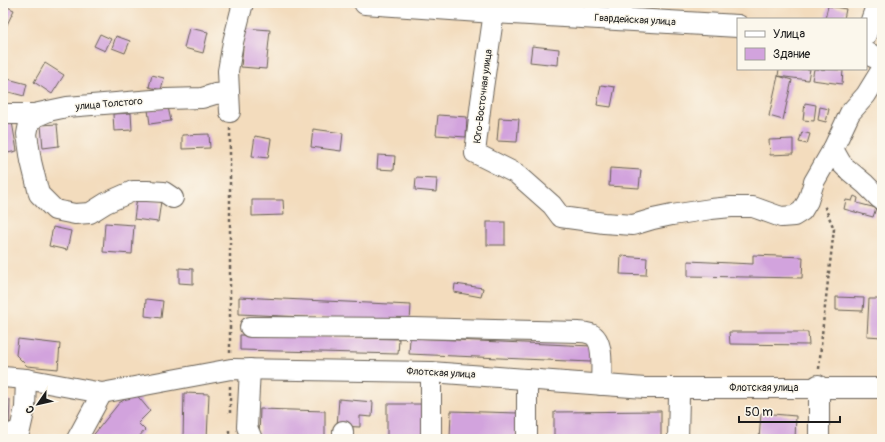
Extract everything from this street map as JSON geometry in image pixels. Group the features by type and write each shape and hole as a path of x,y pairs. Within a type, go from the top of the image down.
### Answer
{"main road":[{"name":"Гвардейская улица","path":"365,3 737,26"},
{"path":"867,53 882,60"}],"street":[{"path":"225,100 233,42 243,3"},
{"path":"867,32 877,3"},
{"name":"Юго-Восточная улица","path":"494,12 475,153 517,174 552,205 561,217 604,223 633,225 678,214 731,207 753,207 781,217 794,216 802,210 808,201 814,182"},
{"path":"814,182 833,149 850,113 866,95 882,69"},
{"name":"улица Толстого","path":"3,114 34,114 67,107 165,99 202,98 225,100"},
{"path":"49,111 35,117 29,124 27,134 31,161 39,194 56,210 75,214 90,213 106,203 133,191 164,192 173,198"},
{"path":"833,149 841,163 880,199 882,199"},
{"path":"250,327 413,328 579,332 592,334 598,341 601,352 601,384"},
{"name":"Флотская улица","path":"11,376 102,392 231,369 431,372 645,388 882,388"},
{"path":"250,370 248,427 252,439"},
{"path":"431,372 431,439"},
{"path":"3,435 8,435 20,430 25,408 11,376"},
{"path":"527,439 528,379"},
{"path":"818,387 819,439"},
{"path":"77,439 102,392"},
{"path":"678,439 679,396"}],"path":[{"path":"225,100 230,359"},
{"path":"814,182 834,229 823,324 818,387"}],"building":[{"path":"3,5 14,10 3,33"},
{"path":"828,6 846,9 844,18 825,18"},
{"path":"189,28 208,32 203,53 184,48"},
{"path":"245,28 270,30 266,69 241,67"},
{"path":"100,34 111,39 105,51 94,46"},
{"path":"116,36 130,41 125,53 112,48"},
{"path":"532,46 559,49 558,65 530,62"},
{"path":"45,63 64,75 52,94 34,82"},
{"path":"779,70 810,70 808,80 778,76"},
{"path":"814,70 843,70 842,84 812,80"},
{"path":"152,75 164,78 161,90 149,87"},
{"path":"778,76 792,80 783,120 769,116"},
{"path":"8,79 27,84 24,96 5,91"},
{"path":"601,85 615,87 611,107 597,105"},
{"path":"805,103 816,105 814,121 803,120"},
{"path":"168,107 171,121 150,124 148,110"},
{"path":"820,107 829,109 826,122 818,120"},
{"path":"131,113 132,130 114,131 113,114"},
{"path":"438,115 467,117 466,137 436,135"},
{"path":"499,118 519,119 517,142 497,141"},
{"path":"12,122 17,151 3,154 3,124"},
{"path":"57,124 59,146 43,148 41,125"},
{"path":"313,129 343,133 341,151 311,147"},
{"path":"802,132 810,134 807,144 799,142"},
{"path":"209,134 210,148 182,149 182,135"},
{"path":"255,136 271,139 268,158 252,156"},
{"path":"793,139 793,154 770,155 769,140"},
{"path":"378,155 395,156 394,170 377,169"},
{"path":"610,168 641,170 639,188 609,186"},
{"path":"416,178 437,179 436,192 415,190"},
{"path":"854,196 858,198 857,203 876,208 873,217 844,209 846,200 852,201"},
{"path":"137,197 161,201 158,222 134,219"},
{"path":"252,200 283,200 284,215 252,216"},
{"path":"487,222 505,222 505,245 487,245"},
{"path":"105,223 134,225 132,254 103,252"},
{"path":"53,227 71,231 67,250 49,246"},
{"path":"753,255 803,257 802,278 688,276 688,261 753,264"},
{"path":"621,256 647,258 646,275 620,274"},
{"path":"179,268 193,269 193,284 179,283"},
{"path":"455,284 483,288 481,297 454,292"},
{"path":"239,297 411,305 410,322 239,314"},
{"path":"836,297 864,298 863,311 836,310"},
{"path":"146,299 163,301 161,318 145,316"},
{"path":"869,299 882,299 882,337 867,336"},
{"path":"729,332 808,332 809,345 730,344"},
{"path":"240,335 399,339 398,354 240,350"},
{"path":"410,338 592,346 591,362 409,354"},
{"path":"18,339 60,344 58,369 27,366 16,355"},
{"path":"135,393 150,411 138,423 145,430 137,439 92,439 91,438 119,403"},
{"path":"184,393 209,394 207,439 183,439"},
{"path":"339,399 373,402 372,417 360,416 360,427 337,426"},
{"path":"3,400 10,400 9,427 3,427"},
{"path":"387,404 424,404 424,439 387,439"},
{"path":"260,409 325,411 325,439 259,437"},
{"path":"451,411 518,413 517,439 450,438"},
{"path":"661,411 661,438 554,439 554,412"},
{"path":"761,413 796,416 795,439 759,439"}]}
